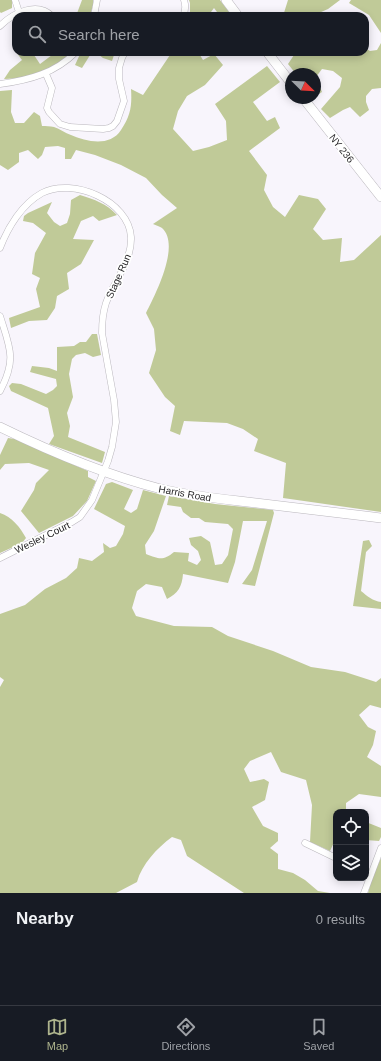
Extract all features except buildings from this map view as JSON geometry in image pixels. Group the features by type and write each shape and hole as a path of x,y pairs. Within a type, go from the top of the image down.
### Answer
{"street":[{"path":"15,0 19,12 36,8 46,12"},
{"path":"95,12 97,0"},
{"path":"184,0 186,4 184,12"},
{"path":"226,0 235,12"},
{"path":"0,26 6,19 12,16"},
{"path":"0,84 20,82 46,74 58,67 71,56"},
{"path":"46,74 52,88 47,108 60,124 70,127 109,128 117,121 124,101 119,79 119,68 123,56"},
{"path":"270,56 285,75"},
{"name":"NY 236","path":"308,104 381,197"},
{"name":"Stage Run","path":"0,248 7,232 19,214 38,196 52,189 67,188 99,196 118,209 127,223 131,236 128,257 107,302 102,322 102,333 114,400 116,422 112,447 105,471"},
{"path":"0,316 11,355 10,368 0,391"},
{"name":"Harris Road","path":"0,428 105,471 163,489 203,496 381,518"},
{"name":"Wesley Court","path":"0,558 80,517 87,510 105,471"},
{"path":"305,843 333,857"},
{"path":"369,870 381,848"},
{"path":"364,893 367,881"}],"green space":[{"path":"0,0 12,0 12,8 1,13"},
{"path":"82,0 93,0 91,12 78,12"},
{"path":"189,0 220,0 229,12 217,12 214,8 211,12 190,12"},
{"path":"288,0 340,0 321,12 284,12"},
{"path":"351,0 381,0 381,33 369,15 369,12 364,12 349,3"},
{"path":"381,43 381,88 372,89 366,96 366,102 369,110 360,117 350,107 330,118 321,109 340,87 342,78 333,71 322,69 321,70 321,68 291,68 288,64 293,56 369,56 370,51 377,50"},
{"path":"19,56 35,56 40,64 51,56 68,56 41,73 25,77 4,79 10,70 22,60"},
{"path":"79,56 90,56 82,68 75,65"},
{"path":"100,56 114,56 112,61"},
{"path":"169,56 200,56 203,60 210,56 216,56 223,65 205,85 187,96 178,111 173,129 193,151 227,140 226,121 215,104 267,66 280,82 253,102 267,121 275,117 280,128 249,151 267,175 264,190 273,207 285,217 299,195 318,199 326,209 313,229 323,240 342,238 340,262 354,260 381,235 381,512 283,498 286,463 254,451 258,439 243,429 227,423 184,421 180,435 170,431 175,406 165,397 149,373 156,350 154,329 146,313 160,283 168,258 169,246 167,236 162,228 153,224 177,208 146,178 121,165 95,155 76,150 71,159 65,159 65,148 58,146 45,147 42,155 38,159 28,150 19,153 19,162 8,170 0,165 0,91 12,90 11,112 15,123 24,123 34,112 40,116 42,126 54,127 84,140 98,142 111,139 121,130 127,120 130,110 131,89 143,95"},
{"path":"80,195 95,200 117,215 99,221 93,216 81,221 73,239 94,240 81,264 67,273 69,289 57,296 55,308 47,320 29,321 11,328 9,318 40,307 36,289 40,278 32,274 35,253 46,233 33,223 23,221 24,216 52,202 47,213 54,222 60,226 67,223 70,214 71,200"},
{"path":"92,334 97,334 101,355 93,357 85,353 76,355 72,359 69,374 73,397 67,413 70,426 68,437 105,452 102,463 49,444 54,436 48,408 11,391 9,386 12,383 21,384 46,394 53,390 57,386 56,379 30,372 32,366 49,368 57,371 57,347 74,346 80,342 86,342"},
{"path":"8,438 15,439 88,471 88,477 96,481 87,501 73,516 39,533 21,511 34,490 36,483 49,470 29,463 5,464 0,470 0,455"},
{"path":"112,482 133,490 124,509 131,513 137,509 143,490 166,496 154,531 145,545 146,554 158,558 164,558 174,552 189,553 188,561 197,565 201,560 198,551 191,545 189,538 201,536 210,542 215,565 222,564 228,555 233,529 228,524 205,522 199,518 191,518 183,512 181,507 167,505 169,496 215,504 273,510 274,513 255,586 242,584 252,570 267,521 243,521 235,562 228,583 183,574 182,583 179,589 167,599 162,587 146,584 137,591 132,608 136,616 174,626 212,627 228,636 273,651 311,667 345,672 376,682 381,678 381,708 370,705 359,715 368,727 376,731 373,745 367,757 381,766 381,797 359,794 346,803 346,809 333,809 333,844 330,851 310,842 312,805 306,780 281,772 271,752 250,761 244,769 250,782 264,779 269,782 265,800 252,807 263,826 278,833 278,841 270,848 278,854 278,869 293,873 305,880 318,891 330,893 244,893 187,856 181,840 172,837 161,846 146,863 137,882 116,893 0,893 0,687 4,680 0,677 0,614 25,605 45,589 66,578 77,568 79,558 92,561 104,552 103,543 110,548 116,546 123,534 125,526 94,509 106,484"},
{"path":"0,513 15,523 26,538 22,543 0,553"},
{"path":"369,540 372,546 366,552 361,591 373,599 381,602 381,609 353,606 363,541"},
{"path":"369,823 381,828 381,837 379,841 369,840"},
{"path":"381,858 381,893 368,893 373,875"}]}
